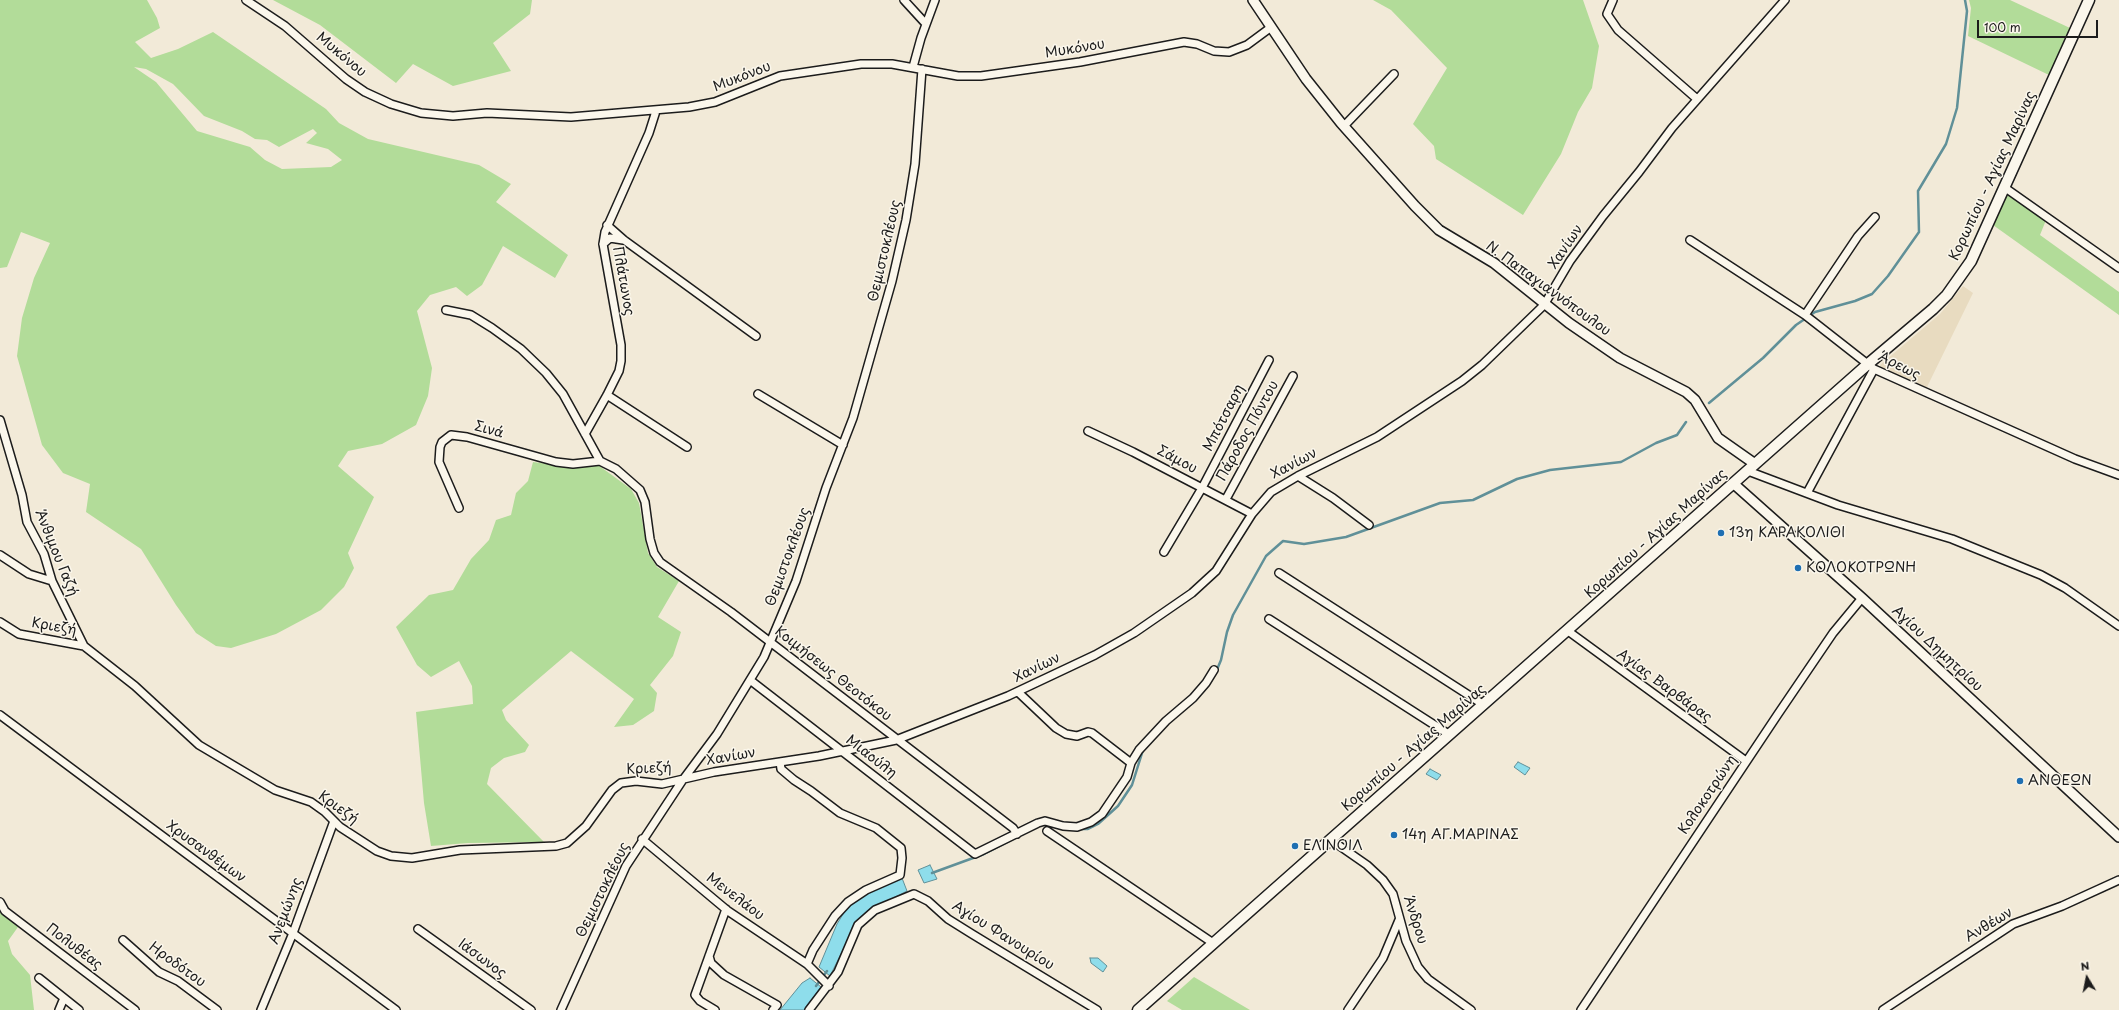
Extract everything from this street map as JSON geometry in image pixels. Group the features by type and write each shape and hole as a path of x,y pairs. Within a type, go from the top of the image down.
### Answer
{"main road":[{"name":"Κορωπίου - Αγίας Μαρίνας","path":"1138,1010 1752,467 1871,367 1933,309 1961,278 1971,261 2089,0"}],"street":[{"name":"Μυκόνου","path":"246,0 306,42 346,79 365,92 391,104 421,113 453,116 487,113 571,117 656,111 715,102 750,86 797,72 861,64 892,64 958,76 981,76 1080,62 1191,42 1214,51 1229,52 1247,45 1270,28"},
{"path":"904,0 926,24"},
{"path":"913,67 935,0"},
{"name":"Ν. Παπαγιαννόπουλου","path":"1253,0 1270,28 1305,78 1344,126 1415,206 1439,230 1494,263 1544,305 1620,358 1686,392 1698,405 1718,438 1752,467"},
{"path":"1613,0 1607,14 1618,30 1697,99"},
{"name":"Χανίων","path":"682,781 714,772 780,762 896,740 1018,692 1096,655 1134,633 1192,593 1216,571 1252,514 1271,492 1298,476 1377,437 1462,381 1482,365 1544,305 1570,261 1603,216 1697,99 1723,73 1785,0"},
{"name":"Θεμιστοκλέους","path":"561,1010 626,866 642,839 682,781 718,734 764,657 796,581 826,488 853,418 882,320 906,220 918,142 922,69"},
{"path":"1344,126 1394,74"},
{"name":"Πλάτωνος","path":"585,434 619,371 621,344 603,244 608,225 649,133 656,111"},
{"path":"2004,187 2119,268"},
{"path":"1806,316 1858,236 1875,217"},
{"path":"608,225 624,240 756,336"},
{"path":"603,244 610,238 624,240"},
{"name":"Άρεως","path":"1690,240 1806,316 1871,367 2075,459 2119,475"},
{"path":"446,310 459,311 471,315 521,349 546,373 563,394 600,461"},
{"name":"Μπότσαρη","path":"1164,552 1202,488 1269,360"},
{"path":"1807,493 1871,367"},
{"name":"Πάροδος Πόντου","path":"1226,499 1293,376"},
{"path":"758,394 843,445"},
{"path":"607,395 687,447"},
{"name":"Άνθιμου Γαζή","path":"0,420 22,495 27,522 44,554 52,581 84,646"},
{"name":"Σάμου","path":"1088,431 1226,499 1252,514"},
{"name":"Σινά","path":"459,508 439,462 440,447 442,442 451,435 467,437 556,462 573,464 600,461"},
{"name":"Κοιμήσεως Θεοτόκου","path":"600,461 616,469 640,490 645,502 650,539 654,553 660,562 731,612 896,740 1013,828 1017,834"},
{"path":"1752,467 1807,493 1838,505 1952,539 2041,575 2065,588 2119,626"},
{"path":"1298,476 1333,498 1369,525"},
{"name":"Αγίου Δημητρίου","path":"1734,484 1862,598 2119,837"},
{"path":"0,555 29,574 52,581"},
{"path":"1279,573 1484,705"},
{"name":"Κολοκοτρώνη","path":"1581,1010 1746,761 1833,634 1862,598"},
{"path":"1269,619 1450,735"},
{"name":"Κριεζή","path":"0,622 19,634 84,646 135,686 199,745 276,790 311,802 325,812 334,822 377,851 391,856 412,858 460,850 556,846 567,843 586,826 612,790 621,783 636,781 662,784 682,781"},
{"name":"Αγίας Βαρβάρας","path":"1568,631 1746,761"},
{"path":"1017,834 1045,821 1070,828 1090,822 1102,814 1112,803 1127,777 1131,763 1139,750 1166,721 1194,698 1206,684 1214,670"},
{"name":"Μιαούλη","path":"750,680 975,854 1017,834"},
{"path":"1018,692 1056,728 1066,734 1077,736 1088,732 1092,733 1131,763"},
{"name":"Χρυσανθέμων","path":"0,715 396,1010"},
{"path":"780,762 781,770 811,790 840,813 876,828 898,844 901,848 902,858 900,875 866,890 848,902 835,916 813,950 807,964"},
{"name":"Ανεμώνης","path":"260,1010 293,932 334,822"},
{"path":"1047,830 1213,943"},
{"name":"Μενελάου","path":"642,839 726,909 807,964 827,984"},
{"name":"Άνδρου","path":"1331,840 1367,865 1383,880 1393,894 1399,920 1409,948 1418,967 1428,979 1471,1010"},
{"name":"Ανθέων","path":"1882,1010 2013,924 2062,906 2119,880"},
{"name":"Αγίου Φανουρίου","path":"809,1010 844,960 858,925 875,910 914,894 928,901 948,919 1097,1010"},
{"name":"Πολυθέας","path":"0,902 5,911 135,1010"},
{"path":"715,1010 700,1001 695,995 726,909"},
{"path":"1348,1010 1383,958 1399,920"},
{"name":"Ιάσωνος","path":"418,929 530,1010"},
{"name":"Ηροδότου","path":"123,940 159,972 178,981 217,1010"},
{"path":"709,956 711,963 724,975 777,1005 773,1010"},
{"path":"39,978 79,1010"},
{"path":"59,1010 64,998"}],"shaded area":[{"path":"1963,286 1973,293 1926,389 1881,368 1880,365 1940,314"}],"green space":[{"path":"0,0 147,0 157,18 160,28 135,42 151,58 178,49 213,32 326,109 339,123 368,139 479,165 511,184 496,202 568,255 555,278 503,246 482,285 467,296 456,287 430,295 417,311 432,368 428,396 416,425 382,444 348,451 338,466 374,497 348,553 354,568 344,587 321,610 276,634 231,648 216,646 196,633 176,605 141,549 86,512 90,484 63,473 42,445 17,356 22,318 34,278 50,243 21,232 7,267 0,268","holes":["134,67 146,69 173,84 204,116 242,131 255,139 267,140 279,147 313,129 317,133 306,143 328,149 342,160 331,167 282,169 265,160 250,147 197,131 156,82"]},
{"path":"273,0 532,0 530,14 493,43 511,71 453,86 413,64 396,83 320,25"},
{"path":"1373,0 1583,0 1599,46 1592,88 1578,112 1561,154 1523,215 1436,159 1434,146 1413,124 1447,68 1391,10"},
{"path":"1969,0 2010,0 2070,28 2049,75 1968,36 1971,8"},
{"path":"2012,194 2046,220 2040,235 2119,292 2119,315 1993,225 2005,197"},
{"path":"533,462 579,468 598,465 631,489 639,503 648,553 657,567 679,581 658,617 681,632 673,656 650,685 657,693 654,711 633,725 614,727 634,699 571,651 502,710 506,720 529,745 525,752 504,758 491,768 487,784 544,842 468,843 431,846 424,803 416,712 473,704 472,686 459,661 431,677 417,665 396,627 429,595 453,590 471,559 489,540 496,520 511,515 516,493 528,481"},
{"path":"0,912 18,927 8,941 12,954 30,975 34,1010 0,1010"},
{"path":"1194,977 1250,1010 1182,1010 1167,1001"}],"water":[{"path":"1518,762 1530,768 1525,775 1514,767"},
{"path":"1430,769 1441,775 1437,780 1426,774"},
{"path":"930,865 937,879 924,883 918,870"},
{"path":"902,878 907,891 872,909 857,922 830,976 819,967 837,924 848,906 860,896 893,880"},
{"path":"1090,958 1098,958 1107,966 1103,972 1091,963"},
{"path":"810,978 821,987 804,1010 780,1010 802,983"}],"waterway":[{"name":"Αγίου Φανουρίου","path":"1709,403 1763,358 1796,325 1815,312 1855,301 1872,294 1888,276 1919,232 1918,191 1946,144 1957,108 1967,11 1965,0"},
{"name":"Αγίου Φανουρίου","path":"1216,672 1221,660 1227,632 1233,615 1266,556 1283,541 1304,544 1346,537 1440,503 1473,500 1517,479 1550,470 1621,462 1656,443 1677,435 1686,422"},
{"name":"Αγίου Φανουρίου","path":"1080,829 1088,829 1098,824 1118,806 1132,785 1143,750"},
{"name":"Αγίου Φανουρίου","path":"932,873 984,854 1017,837"},
{"name":"Αγίου Φανουρίου","path":"816,986 827,971"}],"place":[{"name":"13η ΚΑΡΑΚΟΛΙΘΙ","path":"1721,533"},
{"name":"ΚΟΛΟΚΟΤΡΩΝΗ","path":"1798,568"},
{"name":"ΑΝΘΕΩΝ","path":"2020,781"},
{"name":"14η ΑΓ.ΜΑΡΙΝΑΣ","path":"1394,835"},
{"name":"ΕΛΙΝΟΙΛ","path":"1295,846"}]}
